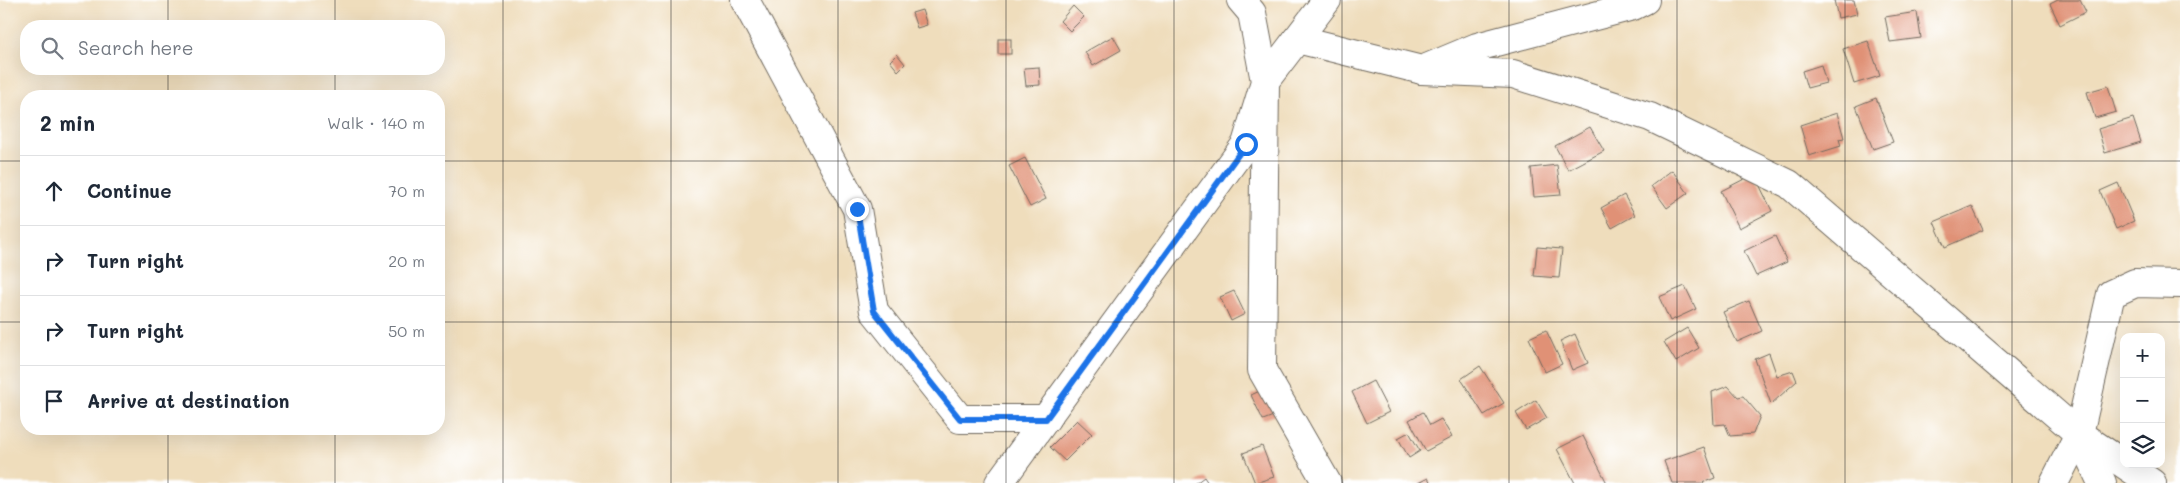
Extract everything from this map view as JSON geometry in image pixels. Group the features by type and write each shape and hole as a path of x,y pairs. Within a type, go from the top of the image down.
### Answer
{"street":[{"path":"745,0 857,209 874,311 960,419 1046,419"},
{"path":"1241,0 1252,13 1265,81 1262,370 1327,483"},
{"path":"999,483 1246,144 1265,81 1327,0"},
{"path":"1422,70 1476,47 1633,6 1645,0"},
{"path":"1297,39 1422,70 1513,74 1650,117 1789,184 2079,434 2152,483"},
{"path":"2054,483 2079,434 2111,294 2135,283 2180,284"},
{"path":"2079,434 2102,483"}],"building":[{"path":"1834,0 1854,0 1857,14 1838,18"},
{"path":"2058,0 2080,0 2086,12 2060,25 2050,4"},
{"path":"1073,6 1084,17 1070,31 1060,21"},
{"path":"922,10 927,25 917,28 912,13"},
{"path":"1917,12 1921,38 1890,42 1885,17"},
{"path":"1113,36 1121,50 1093,66 1085,52"},
{"path":"998,39 1011,39 1011,54 998,54"},
{"path":"1868,41 1880,76 1854,84 1843,49"},
{"path":"897,54 905,64 898,71 890,61"},
{"path":"1821,65 1826,83 1807,88 1802,71"},
{"path":"1039,67 1040,85 1026,86 1024,68"},
{"path":"2108,86 2116,112 2095,118 2087,92"},
{"path":"1876,98 1893,142 1873,149 1856,106"},
{"path":"1837,113 1844,138 1839,139 1841,146 1809,156 1800,125"},
{"path":"2133,118 2141,142 2105,153 2098,129"},
{"path":"1590,127 1604,151 1568,170 1555,146"},
{"path":"1025,158 1046,199 1030,207 1009,166"},
{"path":"1557,165 1561,195 1534,197 1531,168"},
{"path":"1672,170 1688,193 1667,208 1651,186"},
{"path":"1754,174 1772,211 1739,228 1721,191"},
{"path":"2118,183 2134,221 2116,229 2100,191"},
{"path":"1624,195 1635,215 1612,228 1601,208"},
{"path":"1972,206 1983,230 1945,247 1934,222"},
{"path":"1775,236 1787,262 1756,276 1744,251"},
{"path":"1537,247 1562,249 1559,278 1534,276"},
{"path":"1685,286 1696,309 1670,321 1659,297"},
{"path":"1234,291 1245,314 1231,321 1220,297"},
{"path":"1749,301 1762,331 1737,342 1723,312"},
{"path":"1687,328 1699,348 1676,362 1664,342"},
{"path":"1546,330 1562,364 1545,372 1529,338"},
{"path":"1575,334 1588,363 1572,370 1560,341"},
{"path":"1769,353 1777,376 1793,371 1797,381 1771,404 1755,359"},
{"path":"1480,366 1504,403 1484,415 1461,379"},
{"path":"1373,381 1389,412 1367,423 1352,392"},
{"path":"1728,386 1738,397 1743,396 1760,416 1753,434 1730,436 1725,424 1714,425 1712,392"},
{"path":"1264,389 1276,415 1263,420 1251,395"},
{"path":"1536,400 1547,418 1526,430 1516,413"},
{"path":"1423,412 1430,425 1441,419 1452,437 1426,451 1409,420"},
{"path":"1077,420 1092,434 1065,461 1050,447"},
{"path":"1409,432 1420,451 1409,458 1398,438"},
{"path":"1583,436 1607,483 1575,483 1557,449"},
{"path":"1262,446 1274,477 1255,483 1243,453"},
{"path":"1704,447 1715,478 1702,483 1672,483 1664,461"},
{"path":"1204,477 1208,483 1196,483"},
{"path":"1428,478 1431,483 1418,483"}],"route":[{"path":"857,209 874,311 960,419 1046,419 1246,144"}]}
